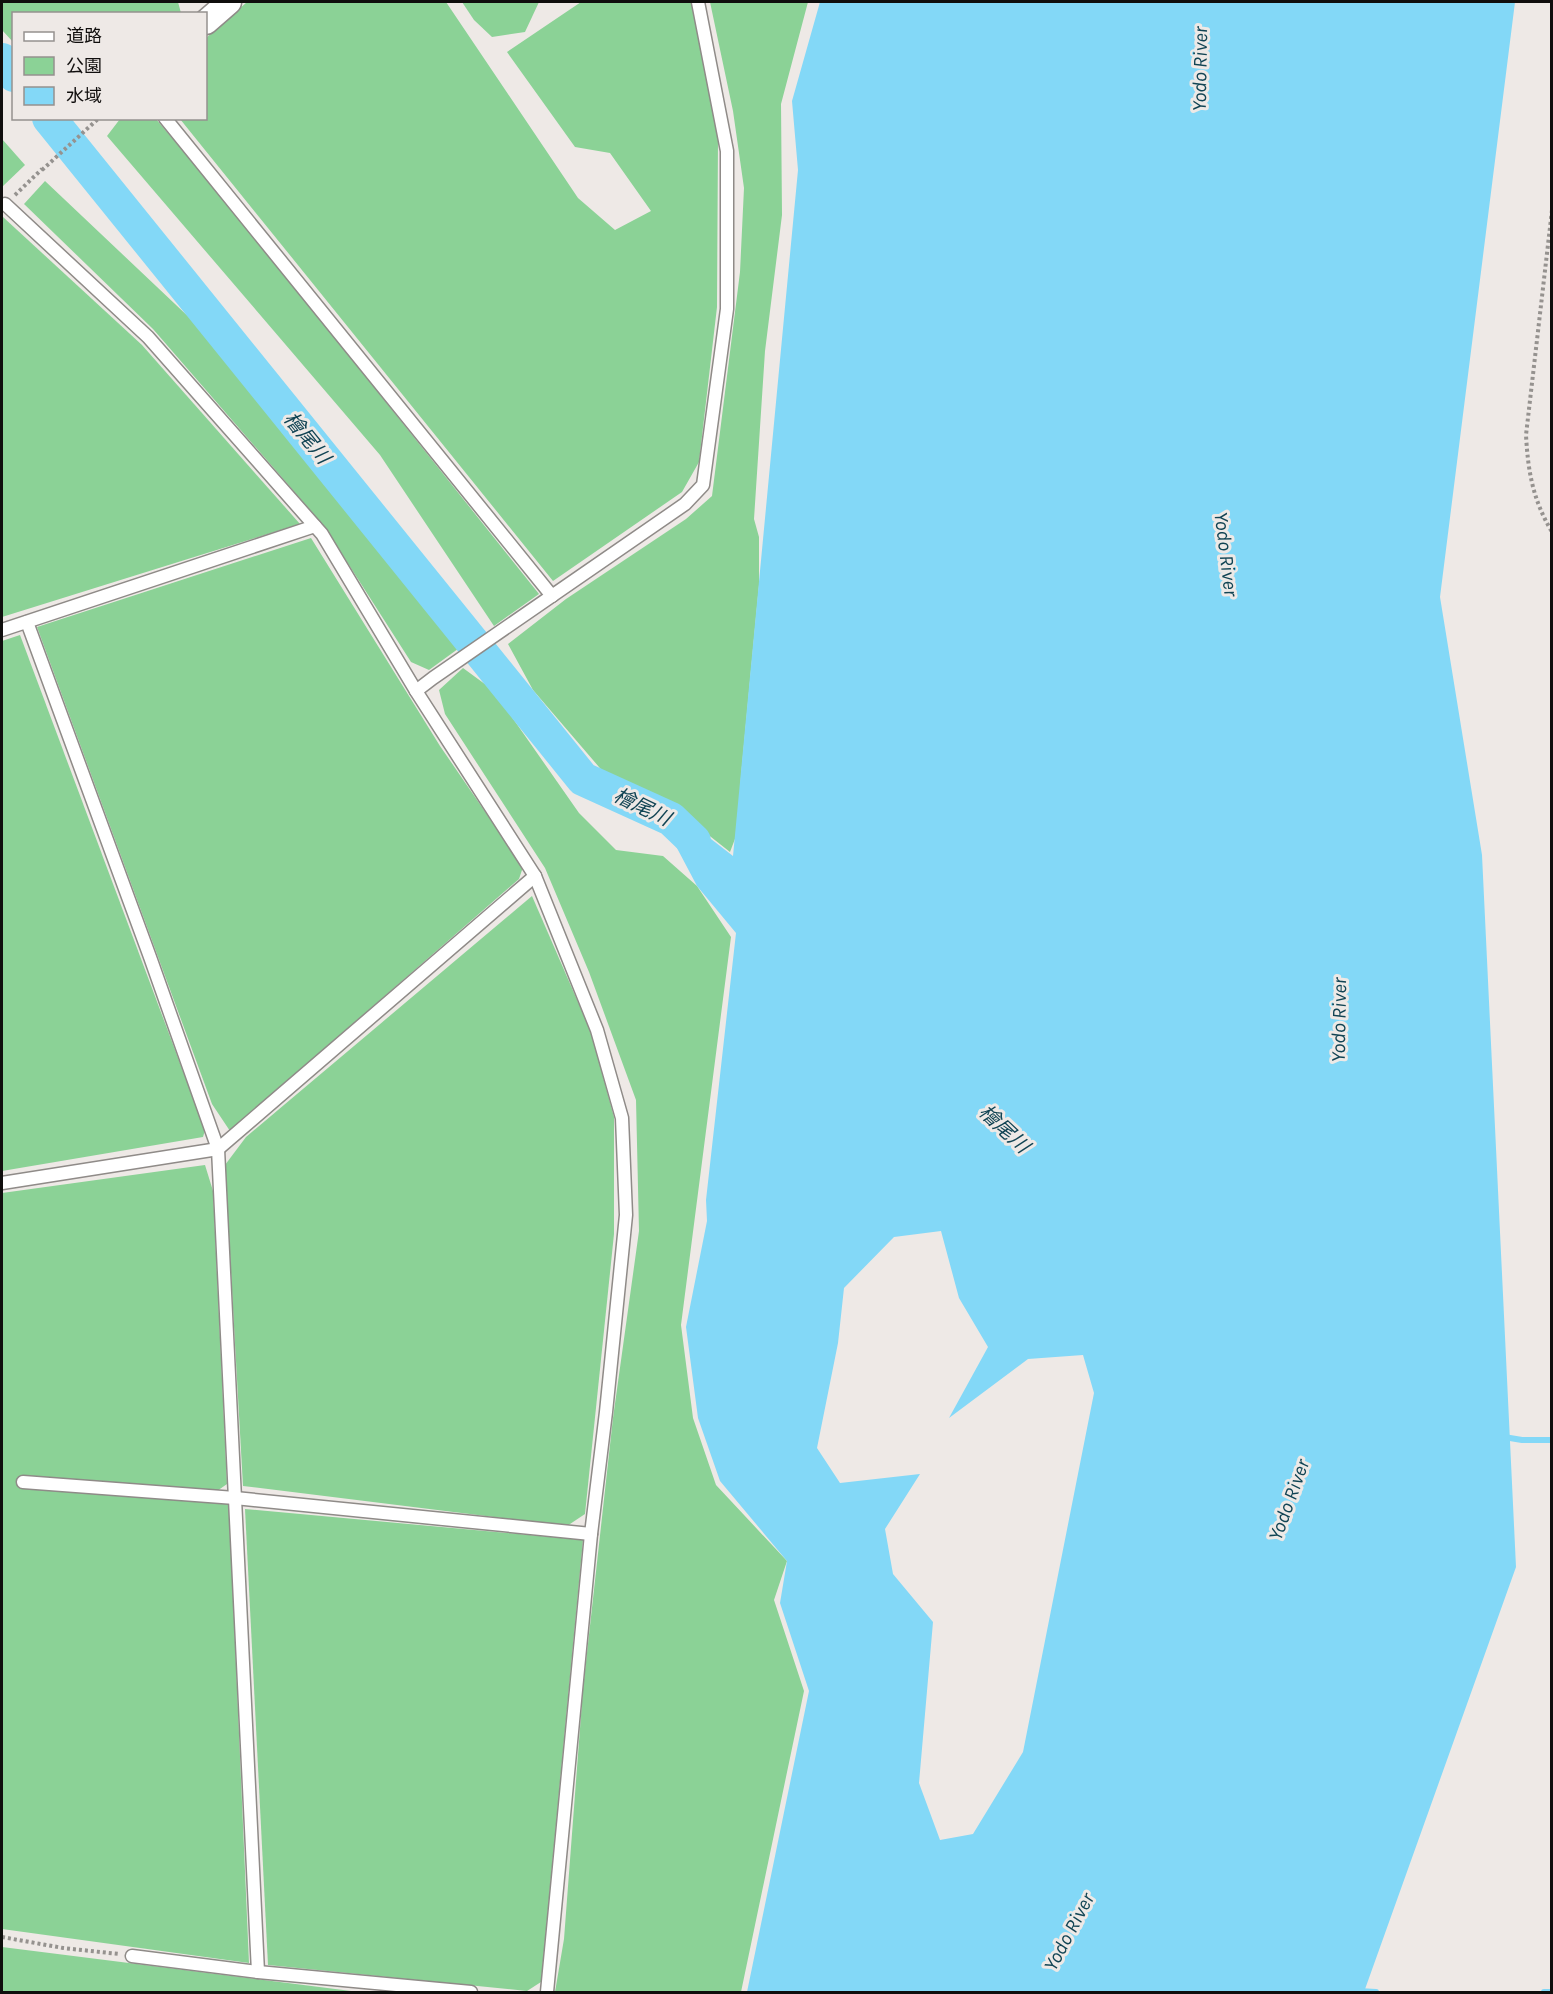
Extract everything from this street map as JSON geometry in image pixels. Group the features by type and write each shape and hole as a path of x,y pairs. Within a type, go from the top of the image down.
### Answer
{"street":[{"path":"207,21 229,2"}],"lane":[{"path":"416,691 685,504 703,484 727,309 727,151 698,2"},
{"path":"167,120 552,596"},
{"path":"6,204 148,338 322,534 416,691 535,876 597,1030 622,1118 626,1215 591,1534 548,1992"},
{"path":"2,630 315,526"},
{"path":"27,622 218,1149 258,1972"},
{"path":"2,1183 218,1149 535,876"},
{"path":"23,1482 235,1498 591,1534"},
{"path":"132,1956 258,1972 471,1992"}],"path":[{"path":"6,204 97,120"},
{"path":"1551,210 1526,435 1528,467 1535,498 1551,532"},
{"path":"2,1937 63,1948 132,1956"}],"green space":[{"path":"2,2 178,2 181,12 12,12 12,41 2,30"},
{"path":"247,2 446,2 578,198 615,230 651,211 610,153 575,147 507,52 581,2 692,2 718,140 717,307 699,462 682,492 553,581 181,120 207,120 207,37"},
{"path":"462,2 539,2 525,32 492,37 474,20"},
{"path":"710,2 808,2 781,104 782,215 765,351 754,519 759,537 759,585 738,831 730,852 682,814 605,774 533,690 508,644 566,599 686,519 712,496 740,272 744,188 733,111"},
{"path":"119,120 157,120 231,208 539,594 494,626 380,455 107,136"},
{"path":"2,139 25,165 2,187"},
{"path":"45,181 212,339 374,534 462,646 429,670 411,662 324,526 153,329 24,204"},
{"path":"3,217 142,345 300,524 2,617"},
{"path":"311,538 440,746 523,867 519,879 230,1131 212,1104 37,627"},
{"path":"20,635 205,1130 203,1137 2,1171 2,641"},
{"path":"463,668 493,690 579,813 616,850 663,856 697,886 731,937 681,1325 693,1418 716,1485 787,1561 774,1600 804,1691 741,1992 555,1992 564,1939 583,1689 613,1418 639,1231 636,1100 589,972 545,868 445,714 439,690"},
{"path":"532,896 591,1032 614,1117 614,1234 585,1514 567,1526 243,1486 225,1165 246,1137"},
{"path":"205,1165 213,1191 227,1484 217,1491 20,1476 20,1488 229,1503 249,1963 2,1929 2,1193"},
{"path":"245,1509 583,1540 541,1982 527,1991 268,1965"},
{"path":"2,1947 359,1992 2,1992"}],"water":[{"name":"Yodo River","path":"820,2 1515,2 1440,597 1482,855 1516,1567 1364,1992 747,1992 809,1691 780,1603 787,1561 720,1481 698,1418 686,1327 707,1221 706,1200 736,933 697,886 659,814 656,802 671,808 733,856 798,170 792,101","holes":["941,1231 959,1298 988,1347 949,1418 1028,1359 1083,1355 1094,1393 1023,1752 973,1834 940,1840 919,1783 933,1622 893,1574 885,1529 920,1474 840,1483 817,1448 838,1343 844,1288 894,1237"]}],"waterway":[{"name":"檜尾川","path":"2,60 12,72"},
{"name":"檜尾川","path":"51,120 583,779 671,819 694,841"},
{"path":"1504,1437 1522,1440 1552,1440"},
{"path":"1359,1991 1376,1992"},
{"path":"1544,1992 1552,1992"}]}
